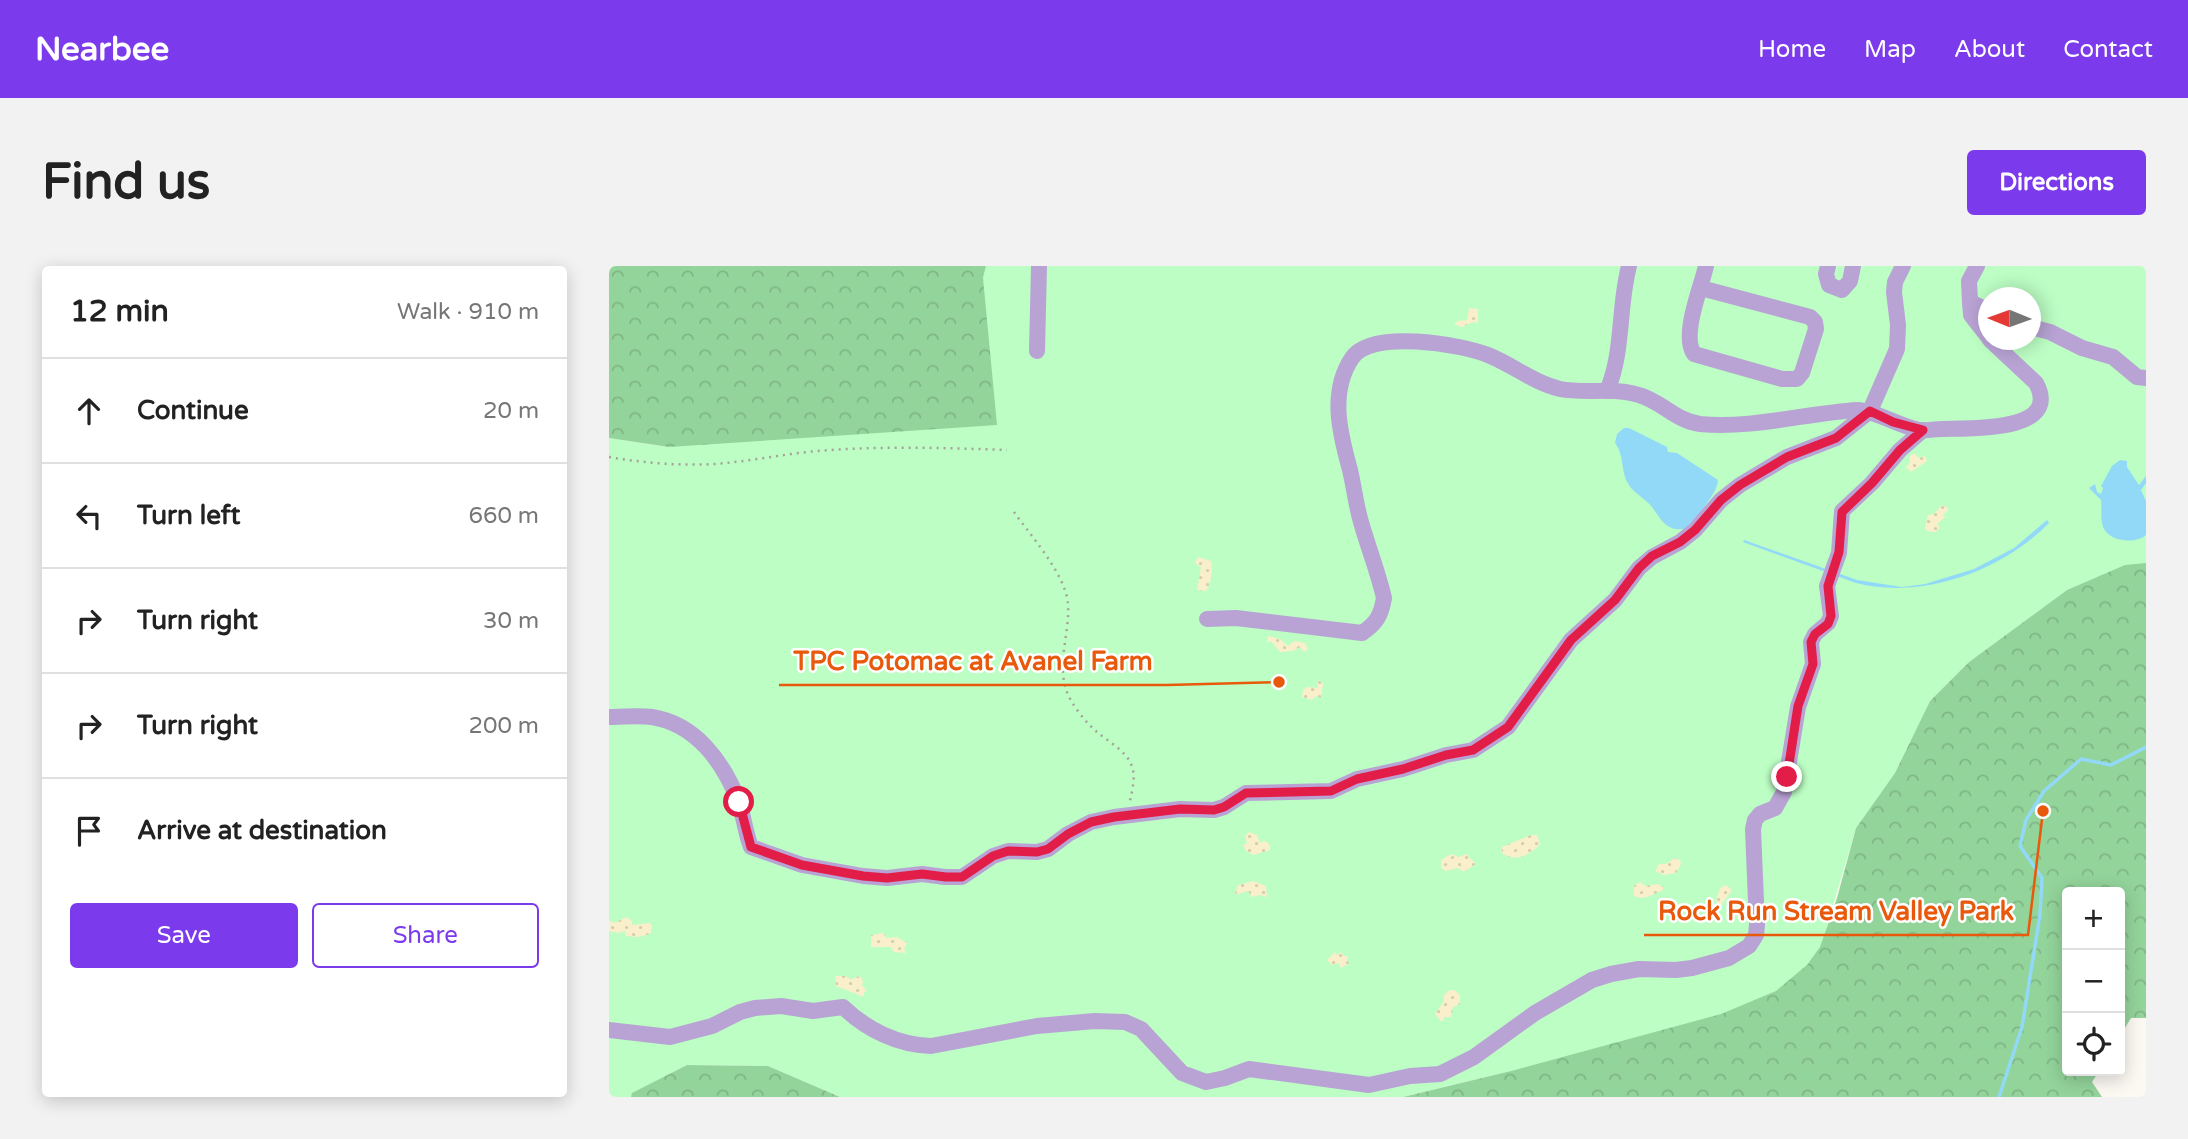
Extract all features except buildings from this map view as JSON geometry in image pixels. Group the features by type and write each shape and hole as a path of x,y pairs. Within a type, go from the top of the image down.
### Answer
{"lane":[{"path":"1037,351 1039,266"},
{"path":"1607,391 1617,363 1622,301 1629,266"},
{"path":"1701,288 1810,317 1815,322 1816,329 1803,373 1797,379 1782,379 1693,354 1688,347 1689,336 1706,266"},
{"path":"1828,266 1826,274 1829,285 1842,289 1850,281 1853,266"},
{"path":"609,717 633,715 656,718 679,726 699,738 730,781 751,847 820,869 887,878 922,874 962,877 993,856 1008,851 1037,852 1048,849 1091,822 1180,809 1214,810 1246,793 1331,791 1357,779 1473,750 1508,727 1571,640 1615,600 1639,568 1652,556 1680,542 1695,530 1721,500 1740,485 1787,457 1836,438 1870,411 1897,349 1898,325 1894,292 1895,282 1903,266"},
{"path":"1977,266 1969,281 1972,315 1978,323"},
{"path":"1970,302 1978,305"},
{"path":"2041,330 2082,348 2113,357 2137,377 2146,378"},
{"path":"1207,619 1236,618 1362,633 1381,615 1384,598 1375,561 1360,520 1344,454 1338,402 1342,379 1353,355 1370,344 1396,341 1452,346 1486,354 1537,381 1559,389 1637,394 1678,417 1696,423 1720,425 1811,417 1843,411 1870,411 1893,422 1923,430 2000,427 2024,420 2035,413 2042,401 2041,392 2036,383 2001,350"},
{"path":"609,1030 670,1037 712,1026 740,1012 781,1006 813,1011 843,1007 876,1031 915,1046 931,1046 1037,1026 1095,1021 1125,1022 1141,1028 1182,1073 1206,1082 1249,1069 1369,1085 1410,1076 1440,1074 1474,1057 1535,1013 1592,981 1611,974 1639,969 1676,971 1728,958 1753,942 1758,908 1753,829 1760,814 1775,808 1784,792 1798,706 1813,664 1811,642 1815,634 1828,624 1831,616 1828,586 1839,552 1842,512 1900,450 1923,430"}],"path":[{"path":"609,457 648,463 717,464 829,450 903,446 1007,450"},
{"path":"1014,512 1050,563 1067,594 1064,659 1066,691 1084,719 1119,747 1133,767 1134,779 1129,808 1133,814"}],"green space":[{"path":"609,266 986,266 983,278 997,425 669,447 609,438"},
{"path":"986,266 2146,266 2146,938 2125,901 2125,887 2062,887 2062,1076 2066,1076 2066,1097 1515,1070 1403,1097 840,1097 768,1066 687,1065 633,1093 631,1097 609,1097 609,438 669,447 983,278","holes":["2098,577 1824,936 1856,828 1895,773 1930,701 1969,662 2067,590"]},
{"path":"2146,563 2146,1018 2131,1018 2125,1028 2125,887 2062,887 2062,1076 2096,1076 2092,1082 2102,1097 1403,1097 1515,1070 1721,1014 1776,991 1807,965 1820,947 1856,828 1895,773 1930,701 1969,662 2067,590 2125,565"},
{"path":"687,1065 768,1066 840,1097 631,1097 632,1093"}],"sand":[{"path":"1469,308 1478,309 1478,323 1473,322 1462,327 1454,324 1467,320"},
{"path":"1914,453 1919,458 1925,456 1927,461 1911,472 1906,467"},
{"path":"1942,505 1948,510 1937,524 1940,528 1935,532 1927,531 1925,528 1928,515 1934,514"},
{"path":"1198,557 1211,561 1211,576 1206,591 1197,590 1201,567 1195,563"},
{"path":"1268,636 1280,639 1288,646 1294,641 1305,643 1308,649 1304,652 1300,647 1293,651 1280,652 1271,641 1267,643"},
{"path":"1319,680 1323,684 1321,698 1316,696 1312,700 1302,697 1303,690 1307,687 1318,688"},
{"path":"1249,832 1257,835 1260,843 1264,841 1270,844 1270,850 1253,855 1246,851 1243,845 1247,843 1245,836"},
{"path":"1537,835 1540,844 1532,851 1517,857 1502,853 1502,847"},
{"path":"1451,854 1459,857 1466,854 1476,864 1464,872 1458,868 1446,871 1441,868 1441,860"},
{"path":"1675,858 1680,860 1681,864 1676,873 1664,875 1655,871 1659,864 1666,864"},
{"path":"1253,881 1266,886 1267,897 1252,897 1248,891 1235,895 1238,885"},
{"path":"1640,882 1646,886 1658,884 1663,890 1645,897 1634,896 1634,886"},
{"path":"1726,885 1732,890 1719,908 1716,900 1720,888"},
{"path":"627,917 632,921 632,925 650,923 650,934 639,937 626,936 625,931 609,931 609,920 614,923"},
{"path":"884,933 886,938 897,937 907,943 904,949 906,953 894,952 891,947 871,947 871,935"},
{"path":"1335,952 1337,955 1341,952 1347,956 1350,963 1341,968 1338,963 1332,965 1327,960"},
{"path":"835,976 851,979 860,976 867,991 864,992 864,997 836,986"},
{"path":"1450,990 1460,995 1460,1004 1453,1007 1451,1017 1445,1017 1441,1021 1435,1014 1444,1001 1444,995"}],"water":[{"path":"1624,428 1667,447 1668,452 1677,453 1718,480 1710,499 1684,529 1665,524 1629,485 1615,443 1617,434"},
{"path":"2120,460 2127,461 2127,467 2139,485 2146,476 2146,483 2141,490 2146,501 2146,535 2136,540 2118,539 2107,533 2102,522 2101,500 2089,488 2095,484 2097,492 2101,494 2101,486 2112,466"},
{"path":"2047,520 2049,523 2030,540 1985,568 1934,584 1908,588 1856,583 1743,542 1744,540 1857,580 1902,587 1925,584 1974,569 2014,548"}],"waterway":[{"path":"1999,1097 2022,1027 2040,915 2042,878 2020,846 2026,820 2044,791 2081,759 2111,765 2146,747"}],"place":[{"name":"TPC Potomac at Avanel Farm","path":"1279,682"},
{"name":"Rock Run Stream Valley Park","path":"2043,811"}],"route":[{"path":"739,802 751,847 802,865 887,878 922,874 962,877 993,856 1008,851 1037,852 1048,849 1091,822 1180,809 1214,810 1246,793 1331,791 1357,779 1473,750 1508,727 1571,640 1615,600 1639,568 1652,556 1680,542 1695,530 1721,500 1740,485 1787,457 1836,438 1870,411 1893,422 1923,430 1900,450 1842,512 1839,552 1828,586 1831,616 1828,624 1815,634 1811,642 1813,664 1798,706 1787,777"}]}
